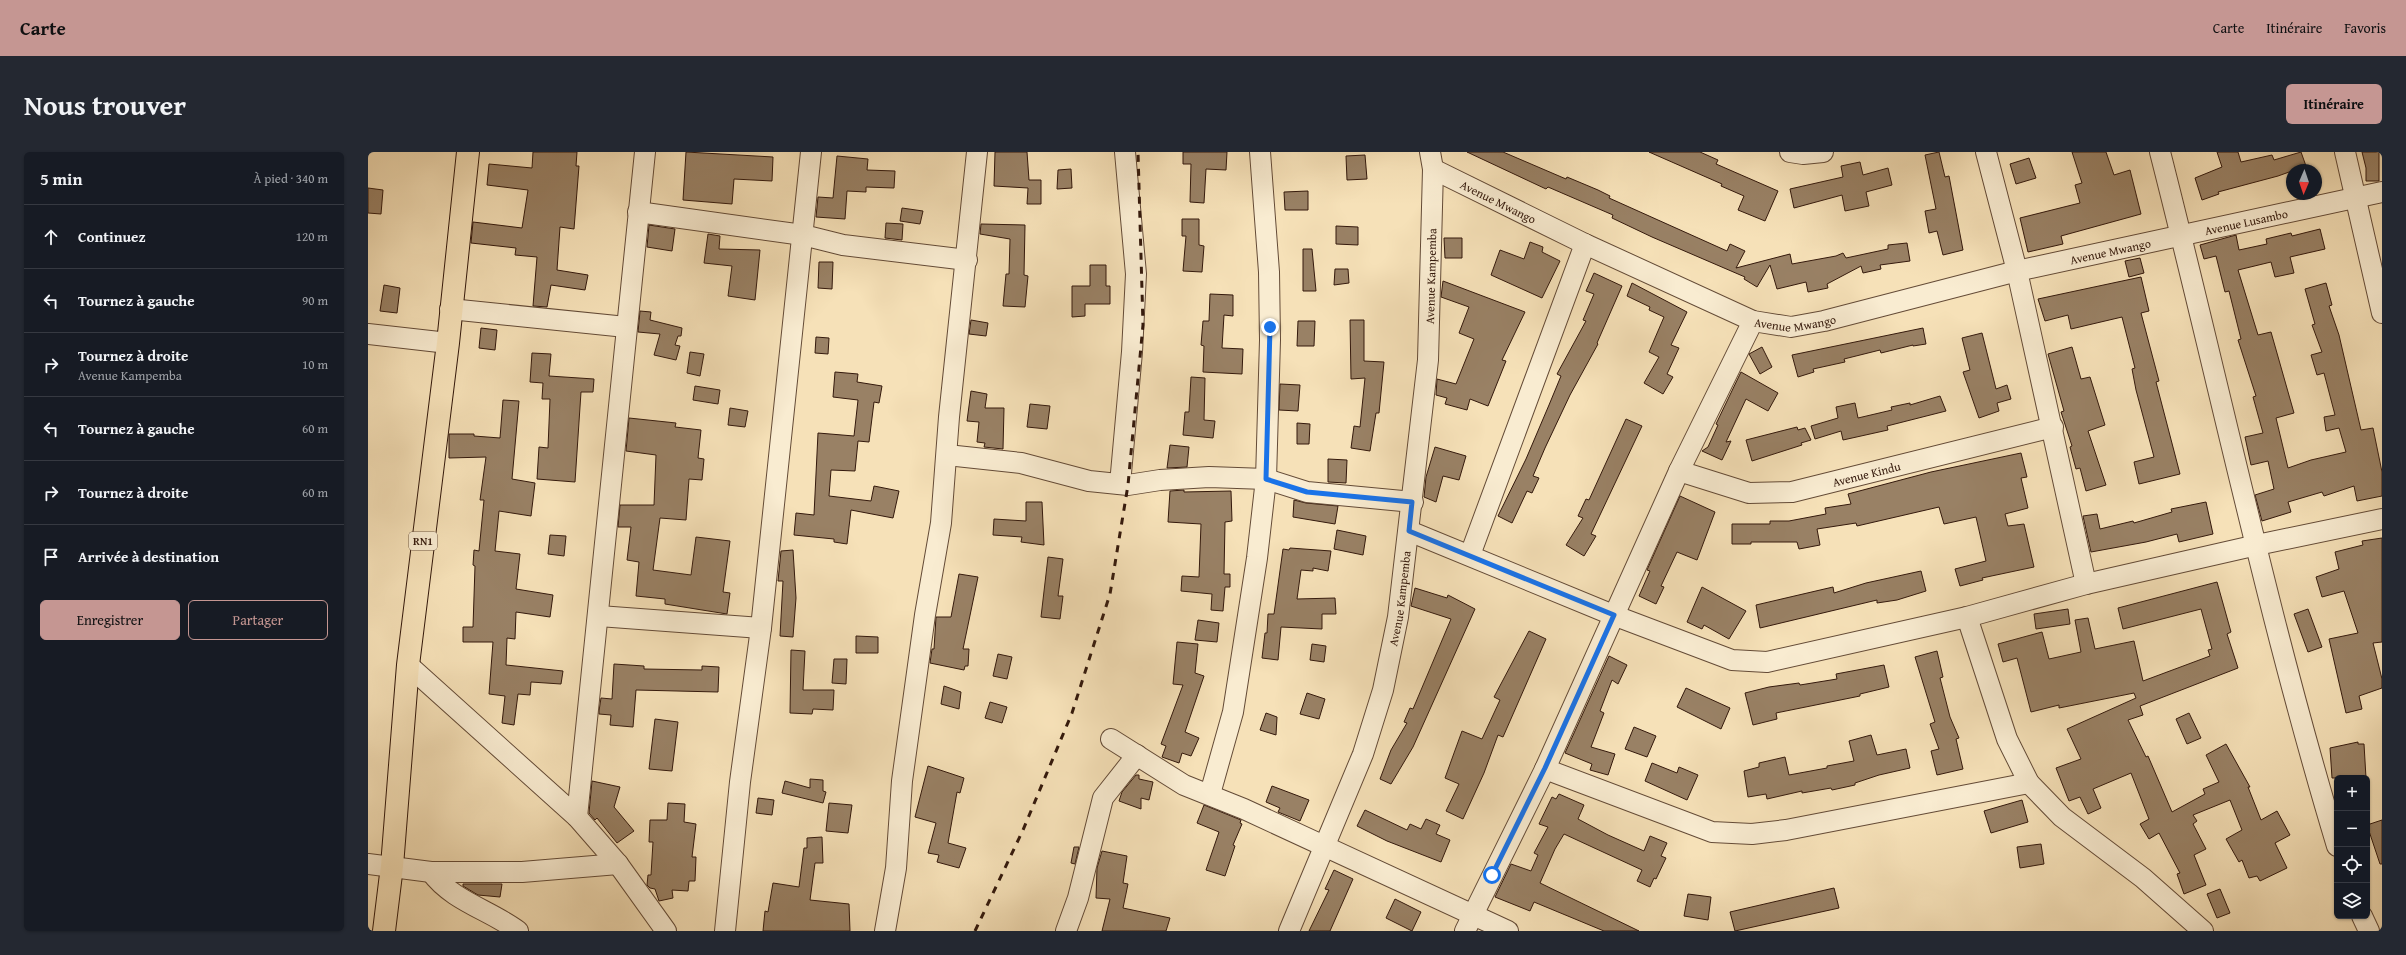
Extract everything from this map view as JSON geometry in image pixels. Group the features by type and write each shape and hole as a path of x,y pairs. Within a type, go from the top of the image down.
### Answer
{"highway":[{"name":"RN1","path":"384,931 392,866 408,665 448,343 450,309 468,152"}],"street":[{"path":"577,816 599,616 626,327 646,152"},
{"path":"725,931 740,782 761,628 811,152"},
{"path":"885,931 896,868 902,781 925,615 941,523 949,417 967,260 977,152"},
{"path":"1120,484 1132,352 1136,274 1125,152"},
{"path":"1210,794 1233,712 1257,558 1266,479 1270,340 1269,287 1260,152"},
{"path":"1790,152 1803,154 1823,152"},
{"path":"1986,152 2017,271 2053,427 2086,584"},
{"path":"2160,152 2317,781 2334,836"},
{"path":"2345,152 2382,313"},
{"name":"Avenue Mwango","path":"1431,160 1585,244 1753,320 1791,327 2017,271 2181,234"},
{"name":"Avenue Kampemba","path":"1289,931 1363,754 1383,690 1398,617 1428,360 1431,160"},
{"name":"Avenue Lusambo","path":"2181,234 2382,192"},
{"path":"638,212 803,235 843,245 967,260"},
{"path":"1470,555 1585,244"},
{"path":"450,309 626,327"},
{"path":"1469,923 1545,768 1679,471 1753,320"},
{"path":"368,334 448,343"},
{"name":"Avenue Kindu","path":"1679,471 1749,493 1785,492 2053,427"},
{"path":"947,455 1021,463 1089,481 1128,485 1160,480 1209,477 1266,479 1307,492 1412,502"},
{"path":"1409,531 1614,615 1732,660 1767,662 1967,617 2086,584 2257,545 2382,519"},
{"path":"599,616 761,628"},
{"path":"1967,617 2007,739 2029,783 2062,817 2143,878 2203,931"},
{"path":"408,665 577,816 618,864 666,931"},
{"path":"1111,739 1184,785 1210,794 1325,847 1469,923 1508,931"},
{"path":"1066,931 1078,898 1103,798 1137,755"},
{"path":"1545,768 1712,832 1752,834 1786,830 2029,783"},
{"path":"368,864 431,872 522,872 618,864"},
{"path":"431,872 441,886 504,921 518,931"},
{"path":"2363,919 2369,931"}],"building":[{"path":"533,152 577,152 576,166 579,166 574,229 560,227 557,270 588,275 585,290 551,285 547,307 533,306 537,257 515,255 516,248 471,243 473,222 522,228 528,190 487,185 489,164 532,168"},
{"path":"686,152 773,157 772,181 734,179 732,204 683,200"},
{"path":"995,152 1027,152 1029,180 1041,180 1041,204 1027,204 1028,188 994,186"},
{"path":"1183,152 1227,152 1226,170 1206,169 1204,203 1190,202 1191,164 1183,164"},
{"path":"1467,152 1503,152 1566,179 1567,177 1598,190 1610,196 1609,198 1727,251 1730,244 1745,251 1736,268 1790,254 1792,264 1836,256 1843,253 1846,258 1888,249 1888,245 1907,243 1910,261 1880,265 1881,269 1863,273 1861,266 1827,284 1828,288 1808,292 1806,282 1777,289 1770,265 1757,287 1744,279 1745,277 1652,237 1612,218 1613,215 1548,187 1546,189"},
{"path":"1649,152 1700,152 1718,160 1716,164 1778,191 1765,221 1738,210 1744,196 1721,186 1722,184"},
{"path":"1939,152 1945,177 1949,176 1963,250 1943,255 1937,231 1929,233 1925,211 1936,209 1925,155"},
{"path":"2072,152 2106,152 2114,175 2130,170 2141,214 2061,236 2063,244 2028,252 2020,218 2080,203 2075,185 2082,183"},
{"path":"2217,152 2238,152 2241,162 2272,155 2274,160 2301,152 2305,164 2286,164 2286,173 2218,192 2219,194 2202,200 2195,178 2222,167"},
{"path":"2362,152 2379,152 2379,181 2366,181 2366,168"},
{"path":"1365,155 1367,179 1347,180 1346,156"},
{"path":"837,156 868,159 867,170 895,171 894,188 866,187 866,192 847,191 845,219 816,217 818,197 833,198"},
{"path":"2029,158 2036,178 2016,184 2010,164"},
{"path":"1860,162 1863,175 1888,168 1892,185 1866,192 1869,206 1845,211 1842,195 1794,208 1790,189 1843,177 1841,166"},
{"path":"1071,169 1072,188 1057,189 1058,170"},
{"path":"368,188 383,190 381,214 368,213"},
{"path":"1308,191 1308,210 1285,210 1284,192"},
{"path":"902,208 923,211 920,224 900,221"},
{"path":"1182,219 1199,219 1199,245 1204,246 1202,272 1183,271 1186,236 1182,236"},
{"path":"886,223 903,224 902,240 885,238"},
{"path":"981,224 1025,225 1024,275 1028,276 1025,307 1003,306 1006,274 1009,274 1010,239 980,234"},
{"path":"649,225 675,229 672,251 647,247"},
{"path":"1336,226 1358,227 1358,245 1336,244"},
{"path":"2320,229 2325,249 2290,257 2294,273 2275,277 2271,262 2238,270 2258,335 2271,332 2294,413 2276,418 2288,468 2311,460 2346,452 2339,428 2326,431 2324,417 2335,415 2324,373 2317,375 2311,355 2322,352 2312,325 2315,324 2305,289 2326,283 2332,305 2329,306 2339,335 2361,430 2373,428 2382,472 2382,496 2357,501 2354,486 2324,496 2322,492 2288,502 2291,512 2262,521 2255,495 2274,489 2268,461 2251,465 2245,437 2263,433 2253,397 2256,396 2238,340 2241,339 2229,291 2225,292 2216,256 2204,259 2200,245 2236,235 2239,250 2267,244 2266,239 2291,233 2292,236"},
{"path":"708,234 720,236 719,249 760,250 755,300 728,296 732,266 704,263"},
{"path":"1444,238 1462,238 1462,258 1445,258"},
{"path":"1530,242 1543,247 1542,252 1560,261 1542,298 1491,275 1500,250 1524,259"},
{"path":"1303,249 1312,249 1316,291 1303,291"},
{"path":"2140,258 2144,273 2129,277 2125,261"},
{"path":"819,262 833,262 832,289 818,288"},
{"path":"1090,265 1106,265 1106,286 1110,286 1110,304 1085,304 1085,316 1072,317 1072,286 1090,286"},
{"path":"1335,269 1348,269 1349,283 1334,285"},
{"path":"1594,273 1622,286 1597,343 1598,344 1570,395 1545,448 1533,476 1539,478 1532,493 1527,491 1512,523 1498,516 1526,459 1549,405 1561,376 1557,374 1586,321 1583,320 1594,294 1586,291"},
{"path":"2141,277 2149,311 2141,313 2159,381 2156,382 2180,474 2139,484 2134,462 2154,457 2136,390 2132,369 2135,368 2122,317 2071,329 2068,315 2045,321 2038,299"},
{"path":"1443,281 1525,312 1502,360 1506,361 1488,406 1470,399 1467,410 1445,404 1447,398 1436,395 1437,379 1456,384 1474,339 1459,333 1469,307 1441,297"},
{"path":"1632,283 1687,312 1671,345 1679,348 1667,374 1673,377 1663,394 1644,383 1659,357 1649,352 1664,317 1649,310 1650,307 1627,296"},
{"path":"384,285 400,288 397,313 380,311"},
{"path":"1210,294 1233,295 1233,316 1224,315 1222,348 1243,349 1242,374 1203,372 1204,346 1201,345 1203,321 1209,321"},
{"path":"640,311 651,312 650,320 682,328 681,336 678,336 675,345 680,346 676,360 654,355 660,334 638,332"},
{"path":"971,320 988,323 986,336 969,334"},
{"path":"1350,320 1364,320 1364,361 1384,362 1379,413 1376,413 1370,451 1351,448 1354,426 1360,427 1365,378 1351,379"},
{"path":"1298,321 1315,321 1314,346 1297,346"},
{"path":"481,328 497,330 495,350 479,348"},
{"path":"1923,328 1926,344 1913,345 1881,353 1880,350 1844,359 1845,362 1813,369 1814,372 1798,377 1792,355"},
{"path":"1982,333 1996,389 2007,385 2011,399 1997,403 1999,411 1979,418 1963,372 1970,370 1962,338"},
{"path":"816,337 829,338 828,354 815,353"},
{"path":"1762,347 1772,367 1760,374 1749,354"},
{"path":"2072,347 2081,379 2090,377 2105,425 2088,431 2106,485 2086,491 2080,468 2076,469 2070,447 2072,446 2061,412 2064,411 2048,354"},
{"path":"690,352 704,354 700,376 687,373"},
{"path":"532,353 551,354 549,376 594,379 593,392 581,392 575,482 537,479 539,447 548,448 550,399 542,399 543,383 530,382"},
{"path":"835,372 858,374 857,382 882,386 879,403 874,402 869,442 858,441 855,471 831,470 829,496 871,501 874,486 899,491 893,518 851,510 847,544 834,542 834,539 794,535 796,513 814,515 818,433 854,436 858,400 833,397"},
{"path":"1741,372 1778,393 1768,411 1746,399 1726,442 1731,441 1722,460 1702,451 1708,447 1718,425 1716,424"},
{"path":"1191,377 1205,378 1204,420 1215,421 1213,438 1183,435 1185,412 1189,412"},
{"path":"1280,384 1300,385 1298,411 1279,410"},
{"path":"695,386 720,390 718,404 693,400"},
{"path":"971,391 987,394 985,408 1004,408 1003,449 984,447 985,443 977,442 979,422 967,421"},
{"path":"1940,396 1946,411 1887,426 1888,430 1843,440 1841,431 1815,439 1811,426 1838,418 1836,407 1855,403 1858,418 1892,410 1891,407 1910,403 1910,405"},
{"path":"503,400 519,401 512,479 535,483 531,516 499,511 495,551 520,554 516,589 553,595 550,617 516,612 515,639 507,638 506,665 563,671 561,684 531,682 530,695 518,694 514,725 502,723 505,696 489,694 493,642 463,642 463,627 473,627 475,566 473,565 474,550 479,551 484,500 480,500 486,457 449,458 449,434 474,434 474,436 500,438"},
{"path":"1030,404 1050,406 1047,429 1027,427"},
{"path":"730,408 748,411 745,427 728,425"},
{"path":"629,418 676,423 675,427 701,430 698,458 704,459 702,480 689,479 686,520 660,518 653,570 691,575 696,537 730,541 723,592 730,593 727,614 665,604 665,599 636,596 639,562 627,560 631,527 618,527 620,505 654,505 656,455 626,451"},
{"path":"1626,419 1642,426 1591,534 1596,536 1584,556 1566,545 1583,518 1578,516 1586,499 1589,500"},
{"path":"1297,423 1310,424 1309,444 1297,444"},
{"path":"1797,427 1798,430 1805,428 1811,440 1801,443 1802,445 1752,461 1746,440"},
{"path":"1170,445 1189,447 1187,467 1167,468"},
{"path":"1435,447 1466,456 1459,480 1443,476 1436,502 1424,497 1426,477"},
{"path":"2021,453 2027,477 2021,478 2028,508 2005,514 2008,526 2024,524 2034,567 1982,578 1983,580 1960,586 1955,569 1986,561 1976,517 1944,524 1939,507 1857,526 1856,523 1817,529 1820,545 1799,549 1797,542 1751,542 1751,544 1732,544 1732,524 1770,524 1770,521 1789,521 1826,514 1825,508 1851,504 1848,494 1931,472"},
{"path":"1328,459 1347,460 1346,483 1328,482"},
{"path":"1184,490 1184,492 1231,491 1232,521 1225,522 1224,574 1230,574 1230,587 1225,587 1223,611 1211,610 1212,594 1181,591 1182,576 1199,577 1201,524 1168,522 1170,491"},
{"path":"1680,496 1715,512 1697,560 1677,552 1661,586 1664,587 1656,604 1639,596 1650,571 1647,570"},
{"path":"1294,500 1306,503 1338,506 1335,524 1293,517"},
{"path":"1026,502 1042,502 1044,545 1021,542 1022,537 993,535 994,519 1026,521"},
{"path":"2206,502 2213,534 2179,542 2177,534 2146,542 2091,552 2083,516 2097,514 2100,529 2133,521 2134,523 2172,512 2171,509"},
{"path":"1337,530 1366,536 1363,555 1334,549"},
{"path":"550,535 566,536 564,556 548,554"},
{"path":"2382,538 2382,642 2373,643 2382,679 2382,688 2359,696 2362,709 2346,713 2329,639 2358,633 2344,591 2322,597 2316,577 2339,569 2335,552 2363,545 2362,541"},
{"path":"1290,548 1331,551 1328,571 1313,568 1313,571 1301,570 1297,599 1335,598 1336,614 1322,614 1322,629 1281,627 1278,660 1262,658 1265,633 1267,633 1268,614 1274,614 1283,549 1289,550"},
{"path":"793,550 796,598 793,637 780,636 783,581 778,581 781,551"},
{"path":"1048,557 1063,559 1058,596 1063,596 1060,619 1041,617"},
{"path":"1921,571 1926,591 1897,600 1877,603 1877,600 1760,628 1756,605 1833,587 1834,593 1866,583"},
{"path":"959,574 978,577 963,649 969,649 968,666 965,666 964,670 930,663 932,649 934,649 936,617 951,617"},
{"path":"2217,582 2231,632 2227,634 2238,668 2140,706 2143,715 2128,720 2146,757 2148,756 2172,812 2205,794 2203,789 2219,782 2206,755 2226,744 2250,787 2248,787 2261,820 2277,811 2290,835 2275,843 2287,868 2260,881 2257,876 2249,878 2242,860 2239,862 2226,839 2242,830 2230,800 2193,815 2197,821 2193,824 2206,849 2194,855 2206,885 2184,894 2177,874 2180,873 2159,833 2149,839 2140,824 2149,819 2131,773 2093,789 2101,808 2088,814 2080,797 2069,801 2056,768 2081,759 2067,729 2136,698 2134,693 2059,708 2059,705 2031,712 2017,658 2003,662 1998,644 2042,632 2049,659 2081,652 2075,620 2088,618 2095,649 2134,641 2143,681 2210,656 2208,650 2212,649 2201,609 2123,629 2118,608"},
{"path":"1702,587 1746,611 1729,639 1704,625 1702,629 1687,622"},
{"path":"1415,588 1447,598 1448,595 1475,609 1413,747 1391,784 1380,779 1391,750 1407,723 1404,722 1410,708 1413,709 1451,619 1411,606"},
{"path":"2068,609 2070,624 2036,629 2034,614"},
{"path":"2308,609 2322,647 2308,652 2294,614"},
{"path":"1198,620 1219,623 1217,642 1195,640"},
{"path":"1529,631 1546,639 1503,737 1498,735 1484,773 1463,819 1446,811 1459,784 1445,778 1462,731 1482,739 1500,700 1494,697"},
{"path":"856,636 878,637 878,653 856,653"},
{"path":"1177,642 1198,644 1195,673 1204,676 1185,732 1199,738 1191,756 1182,753 1179,763 1162,757 1166,746 1161,744 1183,685 1173,684"},
{"path":"1312,644 1326,646 1324,662 1310,660"},
{"path":"791,650 805,651 803,690 834,690 833,710 813,709 812,714 790,713"},
{"path":"1937,651 1943,677 1940,678 1950,717 1959,738 1956,739 1963,769 1937,775 1931,751 1939,749 1930,724 1935,722 1915,657"},
{"path":"998,654 1012,657 1007,679 993,676"},
{"path":"1609,656 1627,665 1618,684 1612,680 1600,711 1604,713 1591,747 1615,754 1608,775 1590,770 1592,764 1565,753"},
{"path":"834,659 847,659 846,684 832,683"},
{"path":"614,664 644,666 644,669 702,670 702,666 719,667 718,692 636,690 633,727 610,725 611,715 599,714 599,711 601,698 612,699"},
{"path":"1884,665 1889,687 1860,694 1860,696 1776,713 1777,719 1753,725 1745,693 1769,687 1799,683 1800,685 1837,679 1836,674"},
{"path":"944,686 961,692 959,709 941,704"},
{"path":"1686,688 1730,708 1721,729 1677,707"},
{"path":"1307,693 1325,699 1319,719 1300,714"},
{"path":"990,702 1007,707 1002,723 985,718"},
{"path":"1266,713 1277,717 1276,735 1260,730"},
{"path":"2189,713 2201,738 2187,744 2176,719"},
{"path":"655,719 678,722 672,771 649,769"},
{"path":"1634,727 1656,736 1647,757 1625,749"},
{"path":"1871,735 1877,755 1906,749 1910,768 1879,775 1855,783 1855,785 1832,790 1831,788 1802,793 1802,791 1767,799 1766,794 1748,797 1744,771 1759,767 1759,763 1785,757 1789,775 1827,768 1827,766 1854,761 1849,741"},
{"path":"2358,742 2358,744 2364,744 2366,775 2334,775 2334,778 2332,778 2330,748"},
{"path":"1652,763 1677,773 1679,767 1698,775 1687,800 1645,781"},
{"path":"928,766 964,778 960,793 957,792 948,843 966,848 959,868 937,862 939,855 928,853 936,823 915,817"},
{"path":"1136,775 1139,775 1139,779 1153,782 1149,800 1141,798 1141,809 1119,801 1122,792"},
{"path":"810,779 823,780 823,791 826,792 823,803 782,793 785,781 810,788"},
{"path":"592,781 620,787 614,807 634,831 617,843 597,818 595,820 589,813"},
{"path":"1272,786 1309,800 1300,821 1278,812 1280,808 1266,802"},
{"path":"1559,794 1584,805 1578,819 1608,835 1644,851 1650,836 1667,843 1661,856 1666,858 1656,879 1654,878 1650,887 1637,881 1642,870 1564,834 1555,849 1540,883 1639,931 1604,931 1534,902 1530,911 1495,897 1511,864 1531,871 1538,855 1534,853 1548,827 1539,824 1552,797 1556,799"},
{"path":"758,798 774,800 772,815 756,813"},
{"path":"2022,800 2028,822 1991,833 1984,811"},
{"path":"668,803 685,804 684,822 696,824 692,857 696,857 695,881 689,881 688,891 672,890 673,898 659,901 655,889 650,888 647,885 648,875 651,875 653,842 649,842 650,820 667,820"},
{"path":"829,803 852,805 848,833 826,831"},
{"path":"1204,805 1241,820 1240,823 1242,824 1233,845 1235,846 1225,876 1206,870 1219,832 1197,823"},
{"path":"1365,810 1407,830 1410,824 1421,829 1426,819 1440,825 1436,834 1450,840 1441,862 1387,841 1357,826"},
{"path":"2382,820 2382,864 2380,864 2370,834 2370,824"},
{"path":"822,837 823,863 815,863 810,900 849,904 850,931 763,931 765,911 768,912 773,883 799,887 804,848 807,848 807,838"},
{"path":"2041,844 2044,864 2020,868 2017,847"},
{"path":"1074,847 1079,847 1075,864 1071,863"},
{"path":"1102,851 1127,856 1123,883 1128,884 1123,908 1170,918 1166,931 1102,931 1110,899 1096,898 1097,868"},
{"path":"1334,870 1353,879 1330,931 1309,931 1329,890 1325,889"},
{"path":"463,884 502,884 500,897 478,895 463,886"},
{"path":"1834,888 1839,908 1735,931 1730,912"},
{"path":"2220,889 2230,913 2217,918 2207,894"},
{"path":"1688,894 1711,897 1708,920 1684,916"},
{"path":"1395,899 1421,912 1412,931 1386,918"}],"railway":[{"path":"975,931 1023,830 1072,713 1110,594 1128,485 1143,325 1138,152"}],"route":[{"path":"1270,327 1266,479 1307,492 1412,502 1409,531 1614,615 1545,768 1492,875"}]}
